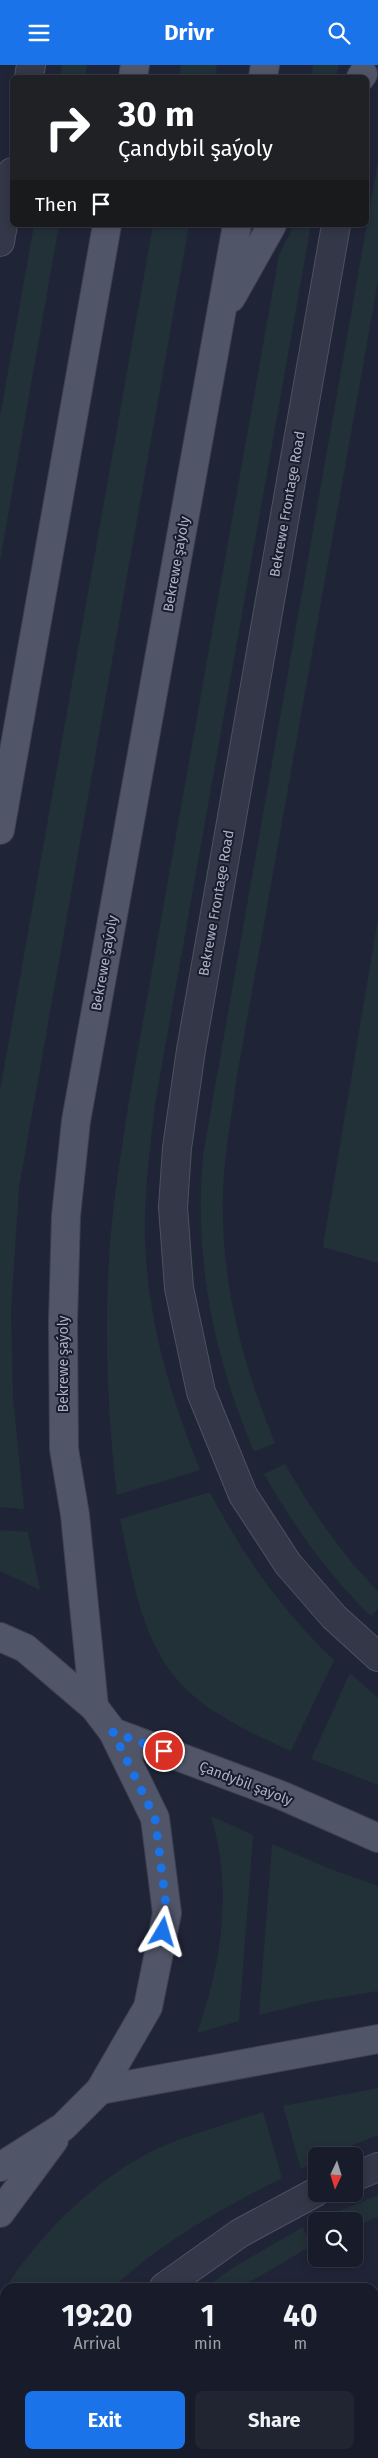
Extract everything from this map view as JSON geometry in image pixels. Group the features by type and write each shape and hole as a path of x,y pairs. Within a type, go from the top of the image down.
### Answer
{"main road":[{"path":"0,830 5,772 107,227"},
{"name":"Bekrewe şaýoly","path":"94,1707 75,1515 64,1449 63,1322 66,1216 76,1121 237,227"},
{"path":"220,319 271,227"},
{"path":"0,1637 25,1648 94,1707 113,1732 155,1818 167,1913 148,2007 100,2090 64,2127 0,2213"},
{"name":"Çandybil şaýoly","path":"113,1732 283,1796 378,1838"},
{"path":"100,2090 378,2039"},
{"path":"0,2167 64,2127"}],"street":[{"path":"0,242 10,184"},
{"name":"Bekrewe Frontage Road","path":"336,227 192,1040 177,1148 173,1207 179,1288 201,1392 243,1495 288,1564 334,1617 378,1657"},
{"path":"363,2173 378,2167"},
{"path":"170,2283 240,2233 308,2196"}],"shaded area":[{"path":"62,65 87,65 85,75 60,75"},
{"path":"181,65 217,65 215,75 179,75"},
{"path":"313,65 339,65 336,75 311,75"},
{"path":"378,161 378,281 237,1076 225,1161 223,1222 229,1287 235,1319 252,1381 275,1443 254,1452 227,1379 210,1307 201,1233 203,1155 366,227 369,227 369,212"},
{"path":"34,227 59,227 0,561 0,417"},
{"path":"153,227 189,227 19,1188 11,1311 13,1397 24,1509 0,1507 0,1091"},
{"path":"293,227 311,227 155,1104 146,1187 145,1237 150,1297 155,1327 170,1385 200,1470 117,1495 109,1401 107,1306 110,1243 118,1171 279,255"},
{"path":"378,918 378,1263 323,1247"},
{"path":"285,1464 327,1531 351,1562 378,1591 378,1609 371,1616 326,1567 288,1513 264,1474"},
{"path":"210,1492 235,1537 265,1581 298,1623 334,1660 291,1751 228,1720 185,1689 162,1659 152,1640 138,1601 120,1519"},
{"path":"0,1530 28,1532 40,1590 0,1571"},
{"path":"350,1673 378,1698 378,1785 311,1759"},
{"path":"211,1816 253,1835 239,2021 197,2033 213,1980 222,1926 222,1870"},
{"path":"272,1844 328,1868 378,1886 378,1991 311,2002 259,2015"},
{"path":"378,2088 378,2135 348,2147 308,2147 308,2165 301,2169 283,2106"},
{"path":"263,2112 282,2178 238,2201 173,2240 118,2283 9,2283 21,2265 58,2222 101,2184 124,2167 148,2153 206,2130"},
{"path":"378,2195 378,2217 363,2223 363,2212 337,2212 362,2203"},
{"path":"303,2227 308,2239 308,2248 248,2283 212,2283 234,2267"}],"route":[{"path":"163,1932 167,1913 155,1818 113,1732 164,1751"}]}
